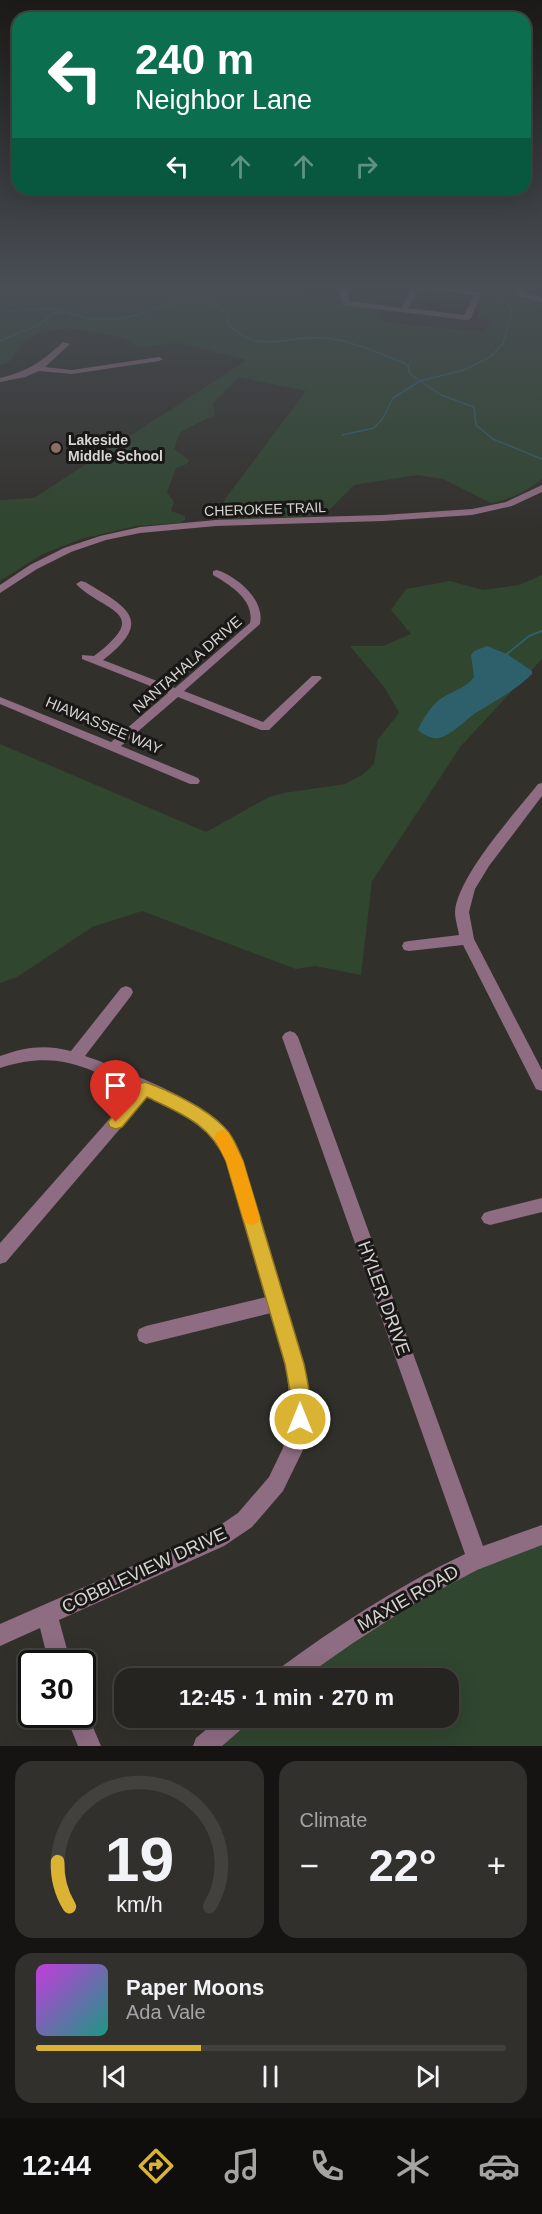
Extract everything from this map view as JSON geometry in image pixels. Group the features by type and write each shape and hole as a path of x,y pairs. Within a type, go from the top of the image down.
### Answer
{"street":[{"path":"0,380 41,369 72,372 102,367"},
{"name":"CHEROKEE TRAIL","path":"0,590 59,551 123,532 180,526 459,513 509,504 542,489"},
{"name":"NANTAHALA DRIVE","path":"113,747 253,628 258,618 248,599 217,573"},
{"path":"81,584 117,607 128,623 127,630 121,639 91,658 265,727 316,678"},
{"name":"HIAWASSEE WAY","path":"0,700 194,781"},
{"path":"542,787 484,863 468,889 462,912 467,939 542,1085"},
{"path":"409,946 467,939"},
{"path":"75,1058 126,992"},
{"name":"HYLER DRIVE","path":"290,1037 478,1560"},
{"name":"COBBLEVIEW DRIVE","path":"0,1062 38,1052 75,1058 201,1117 220,1133 235,1161 295,1364 300,1406 293,1450 276,1484 245,1520 217,1539 0,1635"},
{"path":"0,1256 145,1089"},
{"path":"490,1218 542,1205"},
{"path":"146,1335 277,1303"},
{"name":"MAXIE ROAD","path":"299,1668 372,1616 420,1587 478,1560 542,1535"},
{"path":"47,1616 56,1650"},
{"path":"82,1728 90,1746"},
{"path":"204,1746 225,1728"}],"green space":[{"path":"235,367 542,367 542,479 518,494 491,503 443,479 417,475 354,485 324,515 214,521 226,498 306,391 239,377 213,403 215,415 180,432 174,449 189,460 187,464 176,468 167,492 174,502 171,511 185,516 185,520 179,523 136,526 81,539 43,554 0,581 0,500 34,498"},
{"path":"542,575 542,659 461,746 372,881 361,975 315,966 296,969 142,911 92,927 17,977 0,983 0,744 206,832 269,797 345,784 362,775 374,764 378,739 399,713 385,688 350,646 383,646 411,634 391,610 406,589 450,581 483,590 519,585"},
{"path":"542,1535 542,1746 204,1746 226,1728 459,1728 459,1668 298,1668 328,1646"}],"water":[{"path":"487,646 507,654 532,671 532,674 511,691 444,736 430,737 418,730 435,704 471,681 474,677 471,655 474,651"}],"waterway":[{"path":"408,367 410,374 420,381"},
{"path":"420,381 469,367"},
{"path":"342,435 374,428 383,418 393,398 420,381"},
{"path":"420,381 441,395 474,407 476,425 493,439 542,459"},
{"path":"507,654 529,636 542,631"}],"slow traffic":[{"path":"223,1137 235,1161 251,1218"}],"place":[{"name":"Lakeside Middle School","path":"56,448"}],"route":[{"path":"116,1122 145,1089 201,1117 220,1133 226,1142 235,1161 295,1364 300,1391 300,1419"}]}
